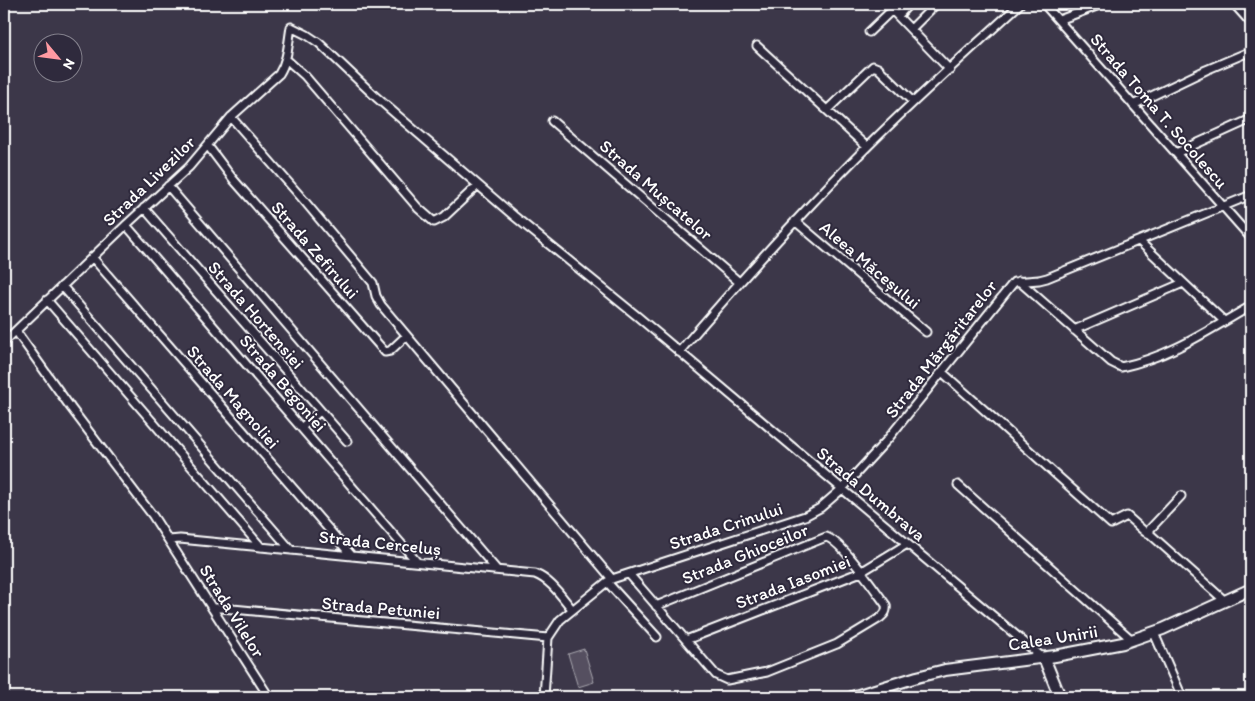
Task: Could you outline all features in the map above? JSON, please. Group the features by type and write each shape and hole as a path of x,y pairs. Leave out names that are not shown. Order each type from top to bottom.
{"main road":[{"name":"Calea Unirii","path":"852,697 945,670 1044,658 1132,640 1154,633 1251,589"},
{"path":"1044,658 1060,697"}],"street":[{"path":"886,4 950,70"},
{"path":"898,16 910,4"},
{"path":"911,29 936,4"},
{"path":"679,352 739,282 867,147 1020,4"},
{"name":"Strada Toma T. Socolescu","path":"1044,4 1251,238"},
{"path":"1059,20 1102,4"},
{"path":"1234,4 1251,23"},
{"path":"869,32 892,10"},
{"name":"Strada Livezilor","path":"4,342 189,167 231,117 279,74 286,59 290,28"},
{"name":"Strada Dumbrava","path":"290,28 307,34 319,43 376,97 478,186 1044,658"},
{"path":"757,46 867,147"},
{"path":"1134,105 1206,70 1251,51"},
{"path":"286,59 305,76 418,208 434,222 444,217 478,186"},
{"path":"827,110 873,66 878,68 913,102"},
{"path":"231,117 373,283 376,296 381,305 657,637"},
{"path":"1176,153 1251,119"},
{"name":"Strada Mușcatelor","path":"552,122 739,282"},
{"name":"Strada Zefirului","path":"208,146 233,179 385,352 390,351 406,336"},
{"path":"168,186 497,570"},
{"name":"Strada Mărgăritarelor","path":"842,489 888,440 1014,282 1047,278 1251,196"},
{"name":"Strada Hortensiei","path":"144,208 347,441"},
{"name":"Aleea Măceșului","path":"795,221 926,332"},
{"name":"Strada Begoniei","path":"126,225 417,562"},
{"path":"1139,241 1224,322"},
{"name":"Strada Magnoliei","path":"92,257 352,556"},
{"path":"1019,281 1111,362 1121,367 1164,354 1195,339 1251,306"},
{"path":"1074,330 1184,283"},
{"path":"62,286 290,550"},
{"path":"47,300 261,547"},
{"name":"Strada Vilelor","path":"16,331 71,408 153,516 269,697"},
{"path":"942,372 1111,524 1127,516 1145,532 1150,534 1225,602"},
{"path":"302,427 320,412"},
{"path":"958,485 1132,640"},
{"name":"Strada Crinului","path":"610,580 805,516 820,508 842,489"},
{"path":"1150,534 1150,529 1181,496"},
{"name":"Strada Ghioceilor","path":"656,606 826,537 834,540 862,572"},
{"name":"Strada Cerceluș","path":"169,540 180,539 535,574 544,577 572,609"},
{"name":"Strada Iasomiei","path":"686,640 862,572 907,544"},
{"path":"629,574 716,675 727,680 754,676 837,644 885,614 886,605 862,572"},
{"path":"544,697 548,638 560,620 610,580"},
{"name":"Strada Petuniei","path":"212,608 548,638"},
{"path":"1154,633 1182,697"}],"shaded area":[{"path":"584,649 594,682 578,687 568,654"}]}
